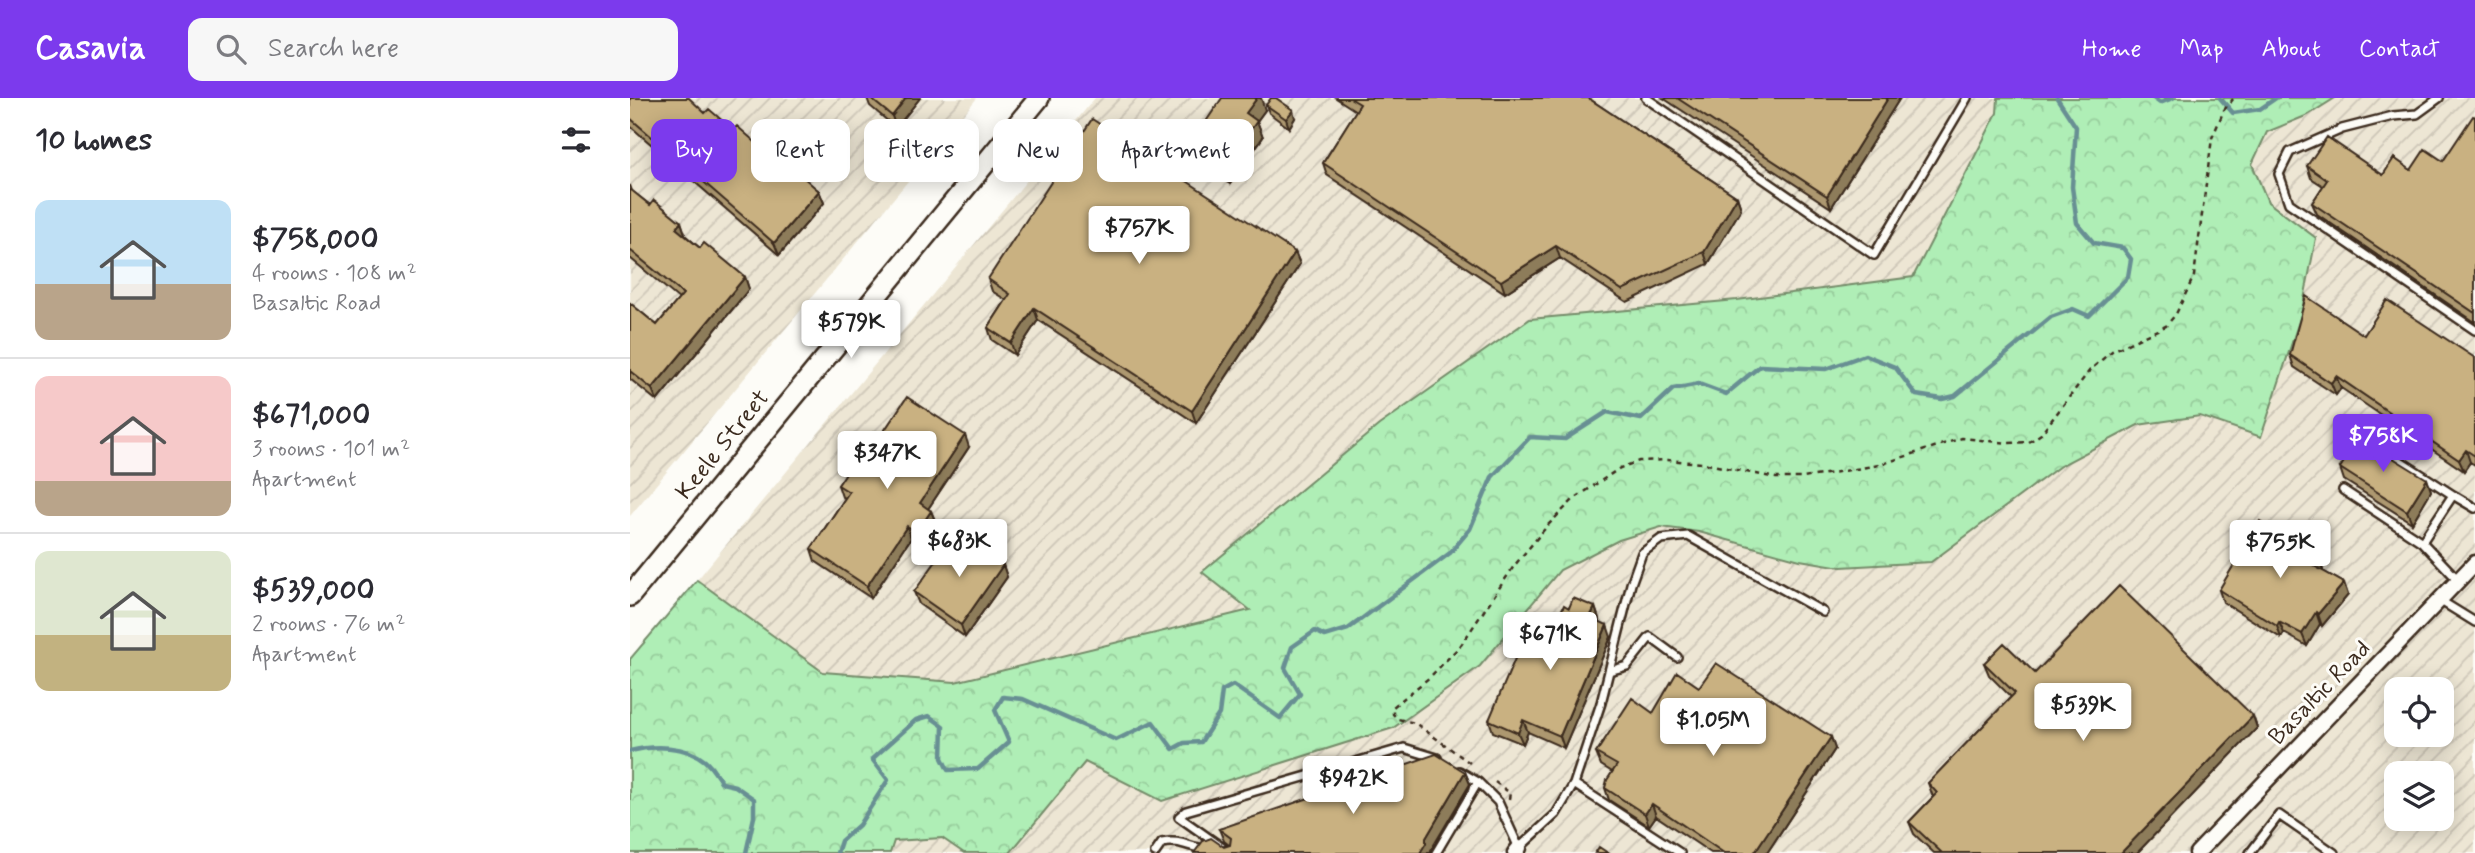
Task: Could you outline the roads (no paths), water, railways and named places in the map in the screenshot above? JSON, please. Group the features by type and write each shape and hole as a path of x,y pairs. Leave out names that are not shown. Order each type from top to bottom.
{"main road":[{"name":"Keele Street","path":"630,596 1039,98"}],"street":[{"name":"Basaltic Road","path":"2197,853 2475,563"}],"lane":[{"path":"1646,98 1874,255 1967,98"},
{"path":"2439,98 2417,114 2393,116 2342,129 2290,152 2279,174 2289,203 2475,330"},
{"path":"2351,429 2475,508"},
{"path":"2343,491 2422,542 2459,581"},
{"path":"2422,542 2453,495"},
{"path":"1450,765 1478,782 1498,802 1517,850 1556,814 1574,784 1642,553 1661,539 1688,536 1823,612"},
{"path":"2441,601 2475,622"},
{"path":"1609,670 1627,666 1650,636 1677,657"},
{"path":"1230,853 1180,817 1186,811 1404,748 1441,759"},
{"path":"1436,853 1478,782"},
{"path":"1574,784 1680,853"},
{"path":"2250,853 2279,815 2334,853"},
{"path":"1155,853 1162,843 1175,841 1208,849 1216,843"}],"waterway":[{"path":"837,853 841,841 859,825 888,780 872,759 916,720 929,716 943,726 942,758 948,770 978,769 1009,742 995,710 1003,697 1023,699 1116,740 1153,722 1173,749 1184,743 1201,742 1219,714 1222,691 1233,685 1280,718 1300,694 1285,668 1292,647 1315,631 1325,636 1348,629 1450,553 1470,529 1492,477 1530,437 1565,439 1607,412 1641,419 1673,389 1699,384 1726,394 1760,366 1826,369 1865,355 1895,367 1916,395 1942,399 1955,396 2051,317 2073,309 2089,316 2128,277 2131,259 2123,248 2094,243 2077,223 2072,187 2076,127 2057,98"},
{"path":"2153,98 2160,103 2173,98"},
{"path":"2220,98 2233,113 2260,109 2276,98"},
{"path":"630,751 659,747 688,752 705,761 722,783 735,786 754,799 754,817 746,853"}]}
